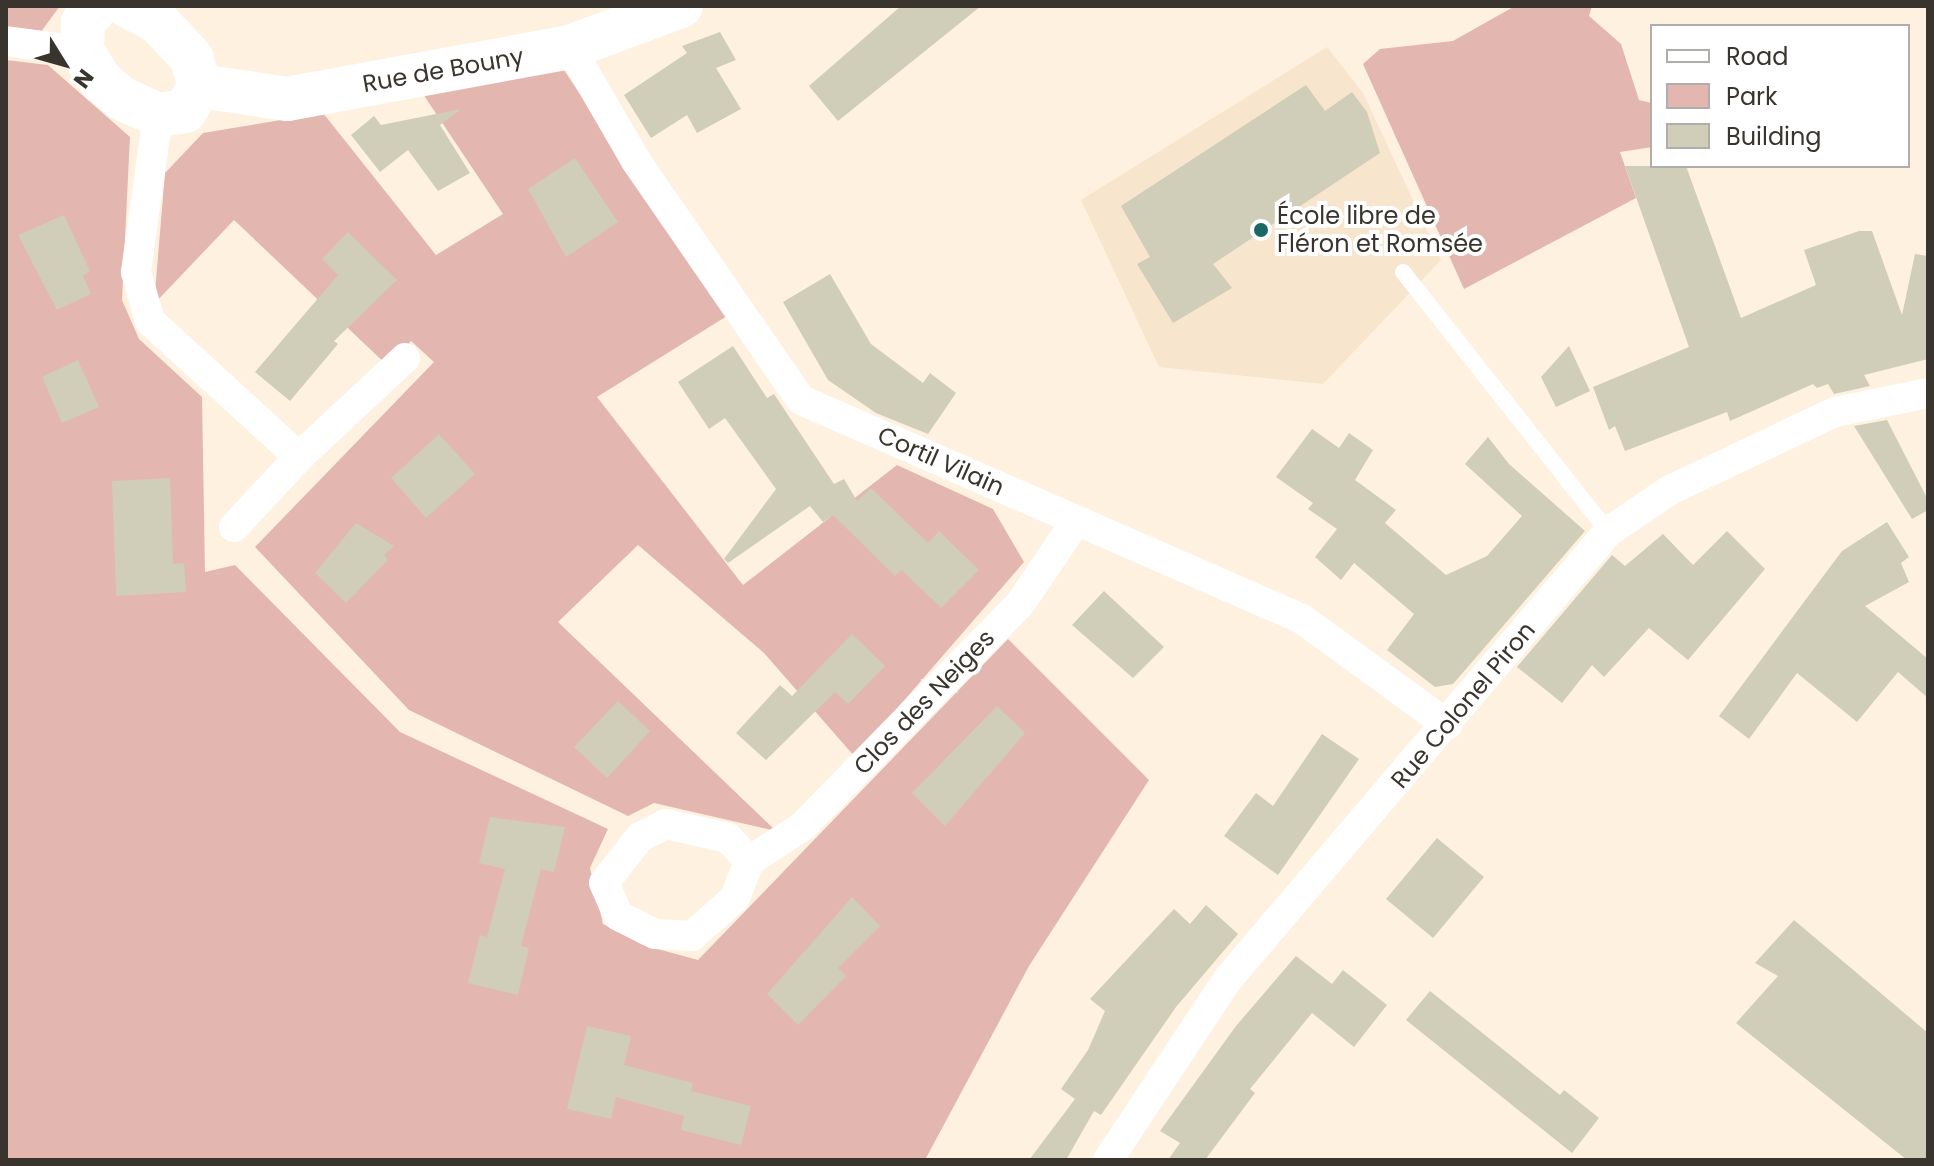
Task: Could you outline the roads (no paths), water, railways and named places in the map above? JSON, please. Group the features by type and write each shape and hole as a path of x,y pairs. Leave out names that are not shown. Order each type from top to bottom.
{"street":[{"path":"98,6 83,22 82,51 121,98 158,115 185,111 200,86 191,57 157,21 128,6"},
{"name":"Rue de Bouny","path":"200,86 287,99 570,47 681,6"},
{"path":"6,41 82,51"},
{"name":"Cortil Vilain","path":"570,47 636,161 801,400 1302,619 1448,725"},
{"path":"158,115 136,272 150,321 299,457"},
{"path":"234,527 299,457 405,358"},
{"name":"Rue Colonel Piron","path":"1108,1160 1228,979 1448,725 1608,532 1670,490 1835,412 1928,393"},
{"name":"Clos des Neiges","path":"749,861 803,826 1020,604 1076,521"},
{"path":"666,824 728,838 749,861 735,898 692,936 655,934 619,916 604,883 640,837 666,824"}],"lane":[{"path":"1403,272 1608,532"}],"place":[{"name":"École libre de Fléron et Romsée","path":"1261,230"}]}
